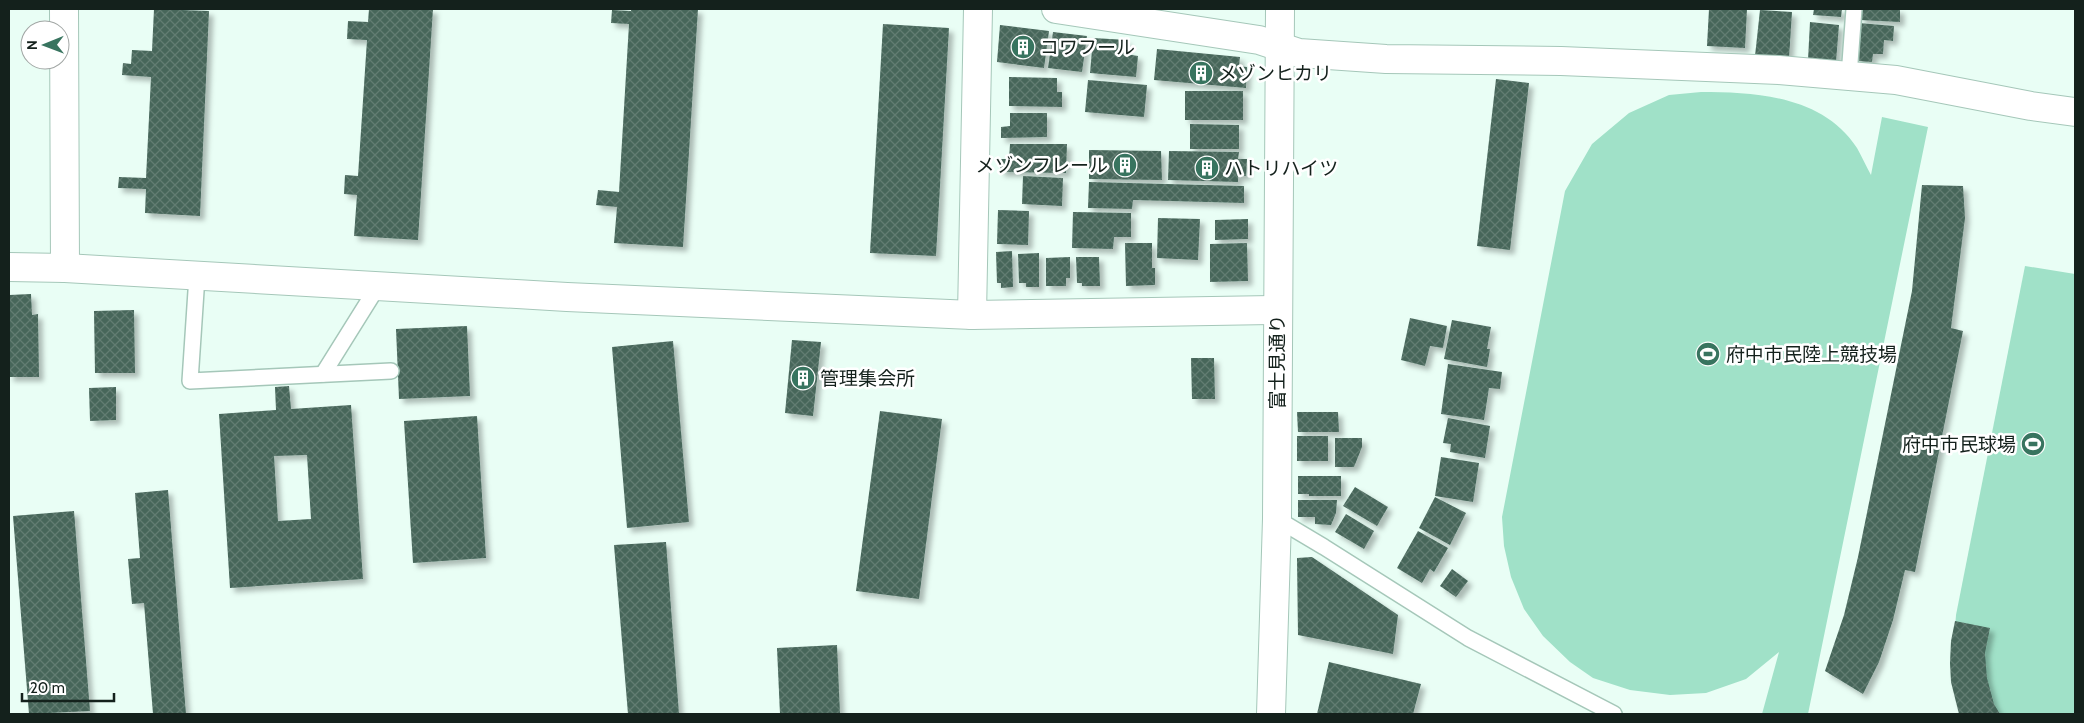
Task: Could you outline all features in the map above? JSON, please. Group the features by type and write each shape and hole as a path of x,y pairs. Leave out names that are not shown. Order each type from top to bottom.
{"street":[{"path":"64,9 66,268"},
{"path":"972,315 978,9"},
{"path":"1056,9 1259,40 1299,53 1386,59 1561,61 1779,70 1896,80 2031,106 2075,112"},
{"name":"富士見通り","path":"1271,714 1277,519 1280,9"},
{"path":"9,266 568,297 972,315 1277,310"}],"lane":[{"path":"1849,76 1854,9"},
{"path":"197,276 190,381 391,371"},
{"path":"323,374 378,286"},
{"path":"1277,519 1468,638 1614,714"}],"green space":[{"name":"府中市民陸上競技場","path":"1701,92 1744,93 1766,96 1787,100 1807,107 1826,117 1843,131 1857,148 1871,175 1882,117 1928,127 1808,714 1762,714 1779,652 1746,679 1706,693 1670,695 1630,690 1593,678 1570,662 1543,636 1524,609 1511,577 1504,546 1502,517 1565,191 1592,144 1629,113 1669,95"},
{"name":"府中市民球場","path":"2025,266 2075,274 2075,714 1965,714 1952,669 1956,615"}],"building":[{"path":"154,9 209,11 200,216 145,213 146,189 118,188 119,177 146,178 151,77 122,75 123,63 131,64 132,50 152,51"},
{"path":"369,9 433,9 418,240 354,236 357,195 344,194 345,175 358,176 367,40 347,39 348,21 368,22"},
{"path":"631,9 698,9 683,247 614,243 617,207 596,205 598,190 619,192 629,24 611,23 612,10 631,11"},
{"path":"1709,9 1747,9 1745,48 1707,46"},
{"path":"1814,9 1842,9 1841,17 1813,15"},
{"path":"1861,9 1900,9 1900,22 1860,20"},
{"path":"1760,10 1792,12 1789,58 1755,56"},
{"path":"1810,22 1839,25 1836,62 1808,60"},
{"path":"1859,23 1894,26 1893,41 1884,40 1883,54 1873,54 1872,62 1857,61"},
{"path":"883,24 949,28 936,256 870,253"},
{"name":"コワフール","path":"1000,25 1049,31 1044,68 997,62"},
{"path":"1053,32 1087,36 1082,72 1048,68"},
{"path":"1093,38 1127,40 1126,54 1138,56 1136,77 1090,73"},
{"name":"メゾンヒカリ","path":"1157,49 1240,57 1239,66 1247,67 1246,88 1154,80"},
{"path":"1009,77 1057,78 1057,92 1062,92 1062,107 1009,106"},
{"path":"1496,79 1529,83 1510,250 1477,246"},
{"path":"1088,80 1147,85 1144,117 1085,112"},
{"path":"1185,91 1243,91 1243,120 1185,120"},
{"path":"1010,113 1047,113 1047,137 1001,138 1001,127 1010,126"},
{"path":"1190,124 1239,125 1239,149 1190,149"},
{"path":"1010,144 1067,144 1066,173 1000,172 1000,159 1009,159"},
{"name":"メゾンフレール","path":"1089,150 1161,151 1162,180 1089,179"},
{"name":"ハトリハイツ","path":"1169,151 1239,152 1238,159 1247,159 1246,176 1238,176 1238,182 1168,180"},
{"path":"1023,176 1063,178 1062,206 1022,204"},
{"path":"1089,182 1244,186 1244,203 1133,200 1132,209 1088,208"},
{"path":"1922,185 1963,186 1965,218 1951,328 1963,331 1915,572 1905,570 1893,620 1879,662 1863,694 1825,671 1844,615 1858,557 1912,291"},
{"path":"998,210 1029,211 1028,245 997,244"},
{"path":"1073,212 1131,213 1131,237 1114,237 1113,249 1072,248"},
{"path":"1158,218 1200,219 1198,260 1157,258"},
{"path":"1248,219 1248,239 1215,240 1215,220"},
{"path":"1125,243 1152,243 1152,268 1155,268 1155,285 1126,286"},
{"path":"1247,243 1248,281 1210,282 1210,244"},
{"path":"1012,251 1013,287 1001,288 1001,283 997,283 996,252"},
{"path":"1039,253 1039,287 1026,287 1026,283 1019,283 1018,254"},
{"path":"1070,257 1070,278 1066,278 1066,286 1046,286 1046,258"},
{"path":"1076,257 1099,257 1100,286 1082,286 1082,283 1077,283"},
{"path":"31,294 32,315 38,314 39,377 9,377 9,295"},
{"path":"134,310 135,373 95,373 94,311"},
{"path":"1410,318 1447,326 1443,348 1430,346 1425,366 1401,360"},
{"path":"1452,320 1491,327 1487,349 1490,349 1487,367 1444,359"},
{"path":"467,326 470,396 399,399 396,329"},
{"name":"管理集会所","path":"792,340 821,342 813,416 785,413"},
{"path":"673,341 689,522 627,528 612,347"},
{"path":"1191,358 1214,358 1215,399 1192,399"},
{"path":"1448,364 1502,372 1500,389 1489,388 1484,420 1441,414"},
{"path":"289,386 291,409 351,405 363,579 230,588 219,414 276,410 275,387","holes":["307,455 311,519 278,521 274,456"]},
{"path":"116,387 116,420 90,421 89,388"},
{"path":"880,411 942,419 919,599 856,591"},
{"path":"1297,412 1338,412 1339,432 1298,432"},
{"path":"477,416 486,558 413,563 404,421"},
{"path":"1448,418 1490,426 1485,458 1450,452 1451,444 1443,443"},
{"path":"1297,436 1328,436 1328,461 1297,461"},
{"path":"1335,438 1362,438 1362,447 1354,467 1335,467"},
{"path":"1441,457 1479,463 1473,502 1435,496"},
{"path":"1298,476 1341,476 1341,496 1298,494"},
{"path":"1355,487 1388,507 1377,526 1343,506"},
{"path":"168,490 186,714 153,714 144,603 132,604 128,559 140,558 135,493"},
{"path":"1435,497 1466,513 1450,545 1419,528"},
{"path":"1298,500 1337,500 1336,513 1331,525 1315,524 1315,517 1298,517"},
{"path":"74,511 90,711 29,714 13,516"},
{"path":"1346,514 1374,531 1364,549 1335,532"},
{"path":"1418,531 1448,548 1434,572 1430,569 1422,583 1397,568"},
{"path":"666,542 679,714 628,714 614,545"},
{"path":"1312,557 1398,615 1393,654 1298,635 1297,558"},
{"path":"1452,569 1468,581 1456,597 1440,586"},
{"path":"1955,621 1990,628 1985,653 1987,678 1994,704 2000,714 1959,714 1951,682 1950,663 1951,641"},
{"path":"837,645 840,714 780,714 777,648"},
{"path":"1329,662 1421,684 1413,714 1317,714"}],"place":[{"name":"コワフール","path":"1023,47"},
{"name":"メゾンヒカリ","path":"1201,73"},
{"name":"メゾンフレール","path":"1125,165"},
{"name":"ハトリハイツ","path":"1207,168"},
{"name":"府中市民陸上競技場","path":"1708,354"},
{"name":"管理集会所","path":"803,378"},
{"name":"府中市民球場","path":"2033,444"}]}
